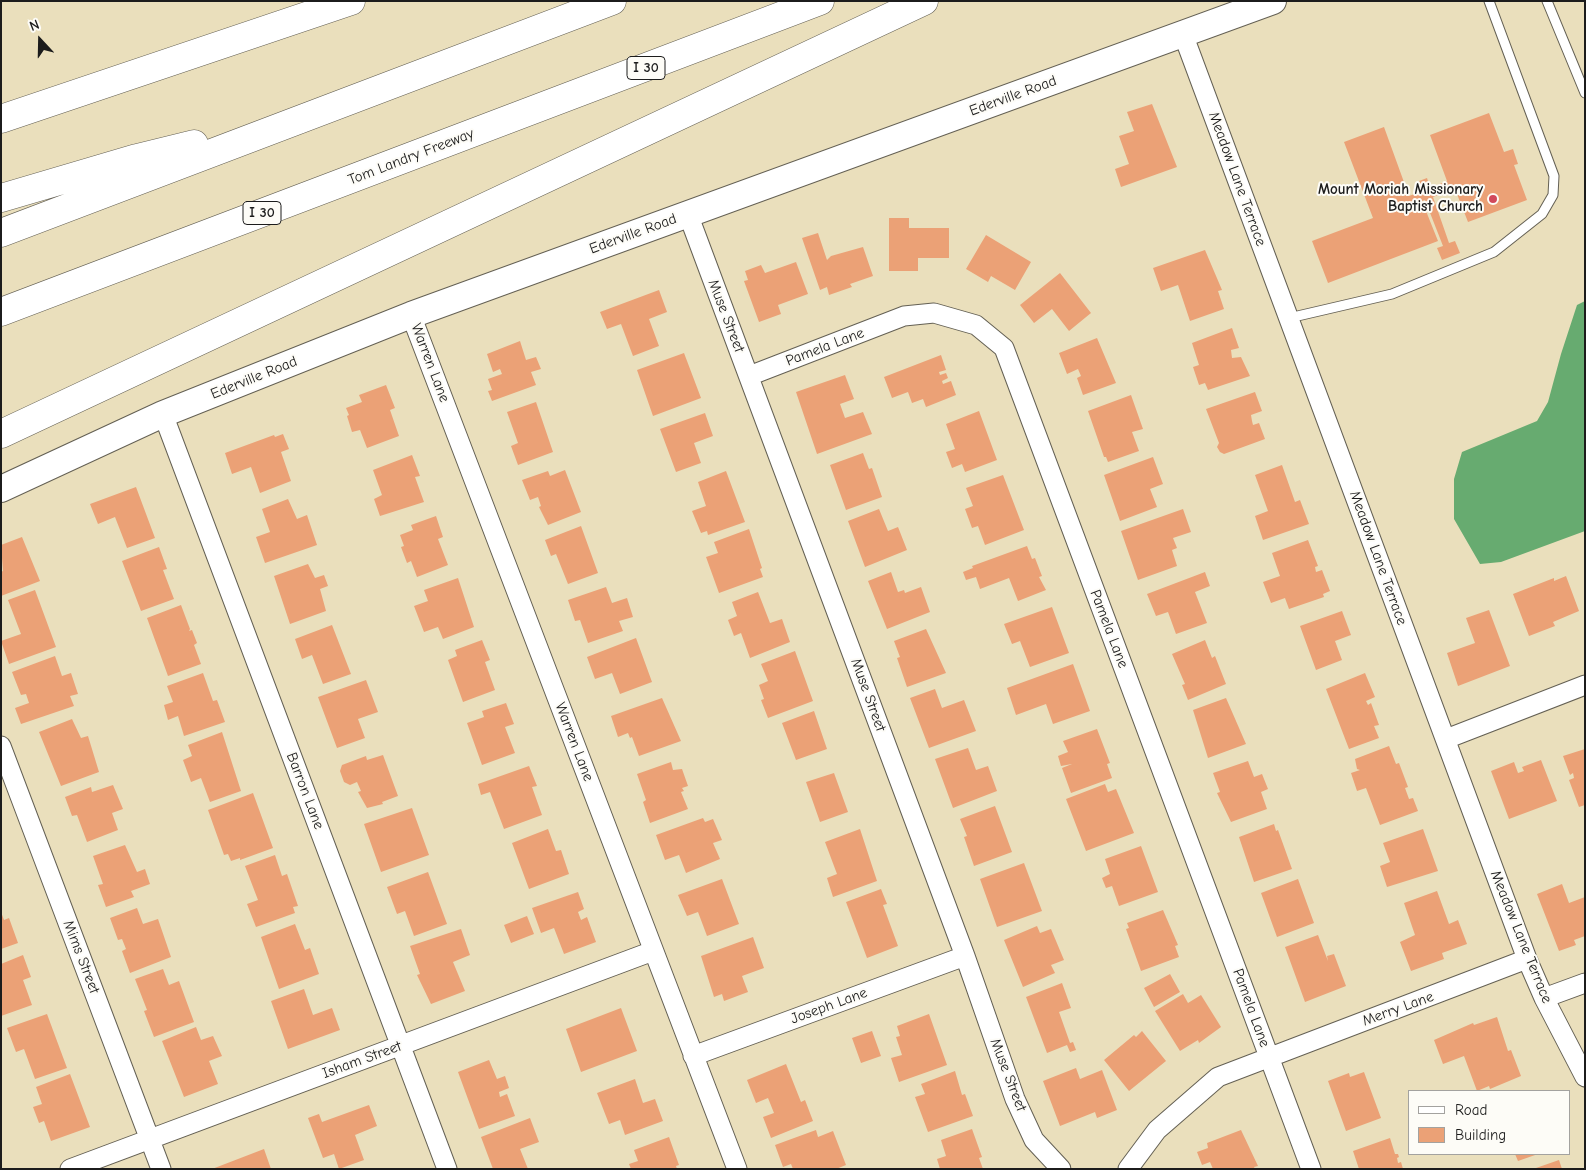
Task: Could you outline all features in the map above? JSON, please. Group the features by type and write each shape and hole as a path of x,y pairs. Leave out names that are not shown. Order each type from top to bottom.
{"highway":[{"path":"1,119 351,1"},
{"path":"1,233 612,1"},
{"name":"Tom Landry Freeway","path":"1,312 820,1"},
{"path":"1,434 284,304 492,203 924,1"},
{"path":"1,198 137,158 305,118"},
{"path":"1,319 52,293"}],"street":[{"name":"Ederville Road","path":"1,489 163,414 412,315 1273,1"},
{"name":"Meadow Lane Terrace","path":"1183,34 1527,959 1544,998 1585,1077"},
{"name":"Muse Street","path":"688,214 966,956 1015,1099 1034,1140 1061,1169"},
{"name":"Pamela Lane","path":"749,376 904,316 934,313 976,325 1004,348 1310,1169"},
{"name":"Warren Lane","path":"412,315 737,1169"},
{"name":"Barron Lane","path":"163,414 447,1169"},
{"path":"1446,739 1585,685"},
{"name":"Mims Street","path":"1,746 161,1169"},
{"name":"Isham Street","path":"70,1169 653,951"},
{"name":"Joseph Lane","path":"693,1056 966,956"},
{"name":"Merry Lane","path":"1269,1057 1527,959"},
{"path":"1544,998 1585,983"},
{"path":"1128,1169 1157,1130 1218,1077 1269,1057"}],"lane":[{"path":"1289,318 1400,291 1494,252 1542,214 1553,195 1554,176 1489,1"},
{"path":"1548,1 1585,93"}],"green space":[{"path":"1585,301 1585,531 1501,562 1480,564 1454,519 1454,479 1462,452 1537,421 1548,402 1577,305"}],"building":[{"path":"1152,104 1177,167 1121,187 1115,169 1129,164 1119,136 1134,131 1127,112"},
{"name":"Mount Moriah Missionary Baptist Church","path":"1489,113 1504,152 1513,149 1518,164 1514,165 1527,200 1468,222 1455,189 1433,197 1449,243 1455,241 1460,253 1442,260 1437,248 1443,246 1425,200 1422,201 1438,241 1328,283 1312,241 1373,218 1344,142 1384,127 1409,196 1423,191 1419,181 1427,178 1430,188 1447,181 1430,135"},
{"path":"889,218 909,218 909,228 949,228 949,258 918,258 918,271 889,271"},
{"path":"818,233 827,260 831,256 863,247 873,276 850,284 852,287 829,295 827,287 820,290 802,238"},
{"path":"986,235 1031,262 1015,290 991,276 988,282 966,269"},
{"path":"1205,250 1222,290 1218,291 1224,309 1190,321 1178,285 1161,291 1153,268"},
{"path":"796,262 808,294 778,305 781,314 759,322 744,281 748,280 745,271 761,265 765,273"},
{"path":"1060,273 1091,313 1069,331 1052,309 1034,323 1020,305"},
{"path":"659,290 667,312 649,319 659,346 633,356 621,324 607,329 600,312"},
{"path":"1232,328 1239,348 1231,350 1232,358 1241,357 1250,376 1208,390 1205,383 1199,385 1193,367 1199,365 1192,343"},
{"path":"1097,338 1116,383 1083,395 1077,378 1081,376 1078,369 1067,374 1059,353"},
{"path":"520,341 526,360 536,357 541,369 531,372 536,385 492,401 488,391 492,390 488,379 502,374 500,369 493,372 487,354"},
{"path":"684,353 701,398 653,416 637,370"},
{"path":"941,355 946,370 939,372 940,375 946,373 948,378 942,381 943,384 951,381 956,395 926,407 923,399 912,403 908,392 892,398 884,377"},
{"path":"845,375 854,399 840,404 845,418 863,412 872,434 817,454 796,392"},
{"path":"386,385 395,408 390,410 399,436 367,448 360,430 352,432 346,408 362,402 359,395"},
{"path":"1255,392 1262,411 1251,415 1252,421 1253,425 1259,423 1265,439 1224,454 1220,452 1217,447 1219,443 1206,409"},
{"path":"1131,395 1143,429 1132,432 1139,451 1108,462 1106,457 1104,457 1088,411"},
{"path":"536,402 553,452 518,465 511,446 518,443 507,412"},
{"path":"979,411 997,460 965,472 962,464 952,468 946,452 955,449 946,424"},
{"path":"705,413 713,436 694,443 701,463 676,472 660,429"},
{"path":"283,434 289,449 281,452 291,481 260,493 251,467 232,474 225,453 274,435 275,437"},
{"path":"863,453 869,469 872,468 882,497 846,510 830,465"},
{"path":"412,455 420,476 415,477 424,502 380,516 374,499 382,495 373,470"},
{"path":"1153,457 1163,484 1150,489 1157,507 1120,521 1104,475"},
{"path":"1282,465 1295,502 1300,500 1309,524 1263,540 1255,516 1268,511 1255,475"},
{"path":"565,470 581,512 548,525 539,507 541,506 538,497 530,500 522,480 548,471 550,476"},
{"path":"726,471 745,522 708,535 707,531 701,533 692,511 706,506 698,482"},
{"path":"1003,475 1024,530 985,545 978,526 972,528 965,509 973,506 966,488"},
{"path":"136,487 155,538 127,548 115,517 98,524 90,504"},
{"path":"288,499 297,519 307,515 317,545 265,563 256,537 270,532 262,509"},
{"path":"879,509 888,531 898,527 907,550 865,567 848,521"},
{"path":"1183,509 1191,532 1173,538 1177,548 1172,550 1177,566 1138,580 1121,531"},
{"path":"436,516 443,537 438,539 448,565 417,577 411,561 407,563 401,547 404,546 400,535 413,530 411,525"},
{"path":"581,526 598,573 568,584 556,554 551,556 545,540"},
{"path":"749,529 762,568 760,569 763,577 719,593 706,557 718,553 714,542"},
{"path":"22,537 40,581 1,596 1,572 3,571 1,545"},
{"path":"1308,540 1318,566 1315,567 1316,572 1322,570 1330,591 1323,594 1324,597 1289,609 1285,598 1271,603 1263,582 1280,576 1272,553"},
{"path":"1027,546 1032,559 1035,558 1042,576 1039,577 1046,590 1018,601 1009,578 980,589 976,577 966,580 963,572 973,568 972,566"},
{"path":"159,547 167,569 163,570 174,599 141,611 122,561"},
{"path":"308,564 315,578 324,575 328,586 320,589 326,611 290,624 274,576"},
{"path":"891,572 898,592 904,590 905,593 921,587 930,612 887,629 868,581"},
{"path":"1205,572 1210,586 1195,592 1207,623 1176,634 1168,612 1156,616 1147,594"},
{"path":"1566,576 1579,611 1553,622 1555,626 1529,636 1513,594 1554,578 1554,581"},
{"path":"458,578 474,627 443,639 438,627 424,632 414,606 428,601 424,590"},
{"path":"606,587 612,603 627,598 633,617 619,621 623,631 588,643 580,620 575,621 568,600"},
{"path":"35,590 56,647 9,664 1,641 21,634 8,600"},
{"path":"758,592 770,623 782,619 790,642 750,658 741,633 734,636 728,620 737,616 732,602"},
{"path":"181,605 190,629 189,631 192,630 197,643 194,645 201,664 168,676 147,618"},
{"path":"1052,607 1069,653 1030,667 1020,641 1012,644 1004,624"},
{"path":"1489,610 1510,666 1458,686 1447,653 1475,643 1466,618"},
{"path":"1342,611 1351,635 1335,641 1342,660 1316,670 1300,626"},
{"path":"332,625 351,674 323,684 312,655 302,659 295,639"},
{"path":"926,629 946,673 907,687 897,658 900,657 894,641"},
{"path":"636,638 652,682 620,694 612,673 595,679 587,657"},
{"path":"482,640 490,660 485,662 495,690 463,702 448,660 457,656 455,650"},
{"path":"1205,640 1212,658 1215,656 1226,684 1188,700 1182,685 1185,684 1172,654"},
{"path":"795,651 813,701 768,718 761,700 764,699 759,685 768,681 761,664"},
{"path":"55,656 62,676 71,673 78,694 70,696 74,706 21,724 15,708 29,703 26,694 21,695 12,672"},
{"path":"1073,664 1090,711 1053,724 1046,704 1016,715 1007,688"},
{"path":"203,673 213,701 217,700 225,722 184,736 178,716 168,720 164,705 173,702 167,686"},
{"path":"1365,673 1375,697 1366,701 1368,705 1371,703 1379,725 1374,726 1379,738 1349,749 1326,689"},
{"path":"366,680 378,712 358,719 365,738 337,748 318,697"},
{"path":"935,689 942,708 964,700 976,731 929,748 910,698"},
{"path":"662,698 681,741 639,756 632,737 630,738 628,733 618,737 611,716"},
{"path":"1226,698 1246,744 1208,758 1193,710"},
{"path":"506,703 514,724 505,727 515,753 482,765 467,723 484,717 482,711"},
{"path":"814,711 827,749 796,760 782,723"},
{"path":"72,719 81,738 88,736 99,772 61,786 39,732"},
{"path":"1097,729 1110,763 1107,764 1112,778 1071,793 1062,768 1072,764 1061,766 1058,756 1068,752 1063,741"},
{"path":"222,732 241,791 210,802 201,778 191,782 183,760 192,756 188,745"},
{"path":"1389,746 1396,764 1399,763 1408,787 1405,788 1409,799 1413,798 1418,811 1380,825 1366,788 1357,791 1351,773 1360,770 1357,769 1355,759"},
{"path":"968,748 976,770 988,766 997,791 953,808 935,759"},
{"path":"1585,749 1585,805 1579,807 1569,780 1574,778 1573,773 1570,775 1563,756"},
{"path":"383,755 398,796 382,802 383,804 367,808 358,792 361,791 357,782 350,785 344,782 340,771 342,765 366,756 367,760"},
{"path":"1541,760 1557,801 1509,819 1491,771 1514,762 1518,773 1524,771 1522,767"},
{"path":"1248,761 1254,777 1262,774 1268,789 1261,792 1267,809 1231,822 1217,793 1220,792 1213,773"},
{"path":"671,762 673,770 682,769 688,786 682,788 684,791 681,792 688,809 650,823 643,802 646,800 637,774"},
{"path":"529,766 537,786 532,787 542,815 504,829 490,792 481,795 478,784"},
{"path":"834,773 848,812 820,822 806,782"},
{"path":"1105,784 1108,792 1116,789 1134,833 1086,851 1066,799"},
{"path":"113,785 123,809 112,813 118,830 87,842 77,815 72,816 65,797 91,787 92,792"},
{"path":"253,793 273,848 240,860 240,858 231,861 228,854 224,855 208,810"},
{"path":"995,806 1012,852 974,866 964,837 967,836 960,819"},
{"path":"412,808 429,855 381,872 364,824"},
{"path":"703,818 705,822 713,819 722,840 713,843 720,859 686,873 679,855 665,860 656,835"},
{"path":"1274,824 1292,869 1254,882 1239,837"},
{"path":"548,829 556,851 561,850 569,874 529,889 512,843"},
{"path":"860,829 877,881 833,897 827,878 837,874 825,842"},
{"path":"1423,829 1438,871 1387,887 1380,866 1390,862 1383,843"},
{"path":"125,845 137,872 145,869 150,884 131,891 134,897 106,907 98,885 103,884 93,856"},
{"path":"1141,846 1158,892 1119,906 1112,886 1106,888 1102,878 1110,874 1105,859"},
{"path":"275,855 282,876 287,874 298,906 293,907 295,913 256,927 247,904 258,900 245,866"},
{"path":"1024,863 1042,911 997,927 980,879"},
{"path":"428,872 447,924 414,936 405,911 397,914 387,887"},
{"path":"722,879 739,924 707,936 698,912 687,916 678,895"},
{"path":"1298,879 1314,923 1277,937 1261,893"},
{"path":"1562,884 1569,903 1585,897 1585,936 1574,940 1576,945 1559,951 1537,894"},
{"path":"881,889 887,904 883,905 898,946 867,958 846,902"},
{"path":"1437,891 1449,924 1458,920 1467,944 1442,953 1444,959 1411,971 1400,942 1415,935 1404,903"},
{"path":"578,892 584,909 578,912 581,920 587,917 596,942 564,954 554,928 541,933 532,908"},
{"path":"137,908 143,924 158,919 171,957 130,973 122,951 126,949 122,939 118,940 110,918"},
{"path":"1163,910 1178,945 1175,946 1179,957 1141,971 1126,929 1129,928 1127,923"},
{"path":"1,912 4,920 9,918 18,943 1,949"},
{"path":"527,916 534,934 511,943 504,925"},
{"path":"295,924 305,950 310,948 319,974 279,989 261,937"},
{"path":"1037,926 1040,933 1051,929 1064,960 1051,965 1055,973 1023,987 1004,940"},
{"path":"461,929 470,955 453,962 465,991 431,1004 417,975 420,974 410,946"},
{"path":"1318,935 1328,961 1327,956 1334,954 1346,986 1305,1002 1285,947"},
{"path":"753,937 764,968 742,976 748,992 724,1001 722,994 714,997 701,956"},
{"path":"23,955 31,977 23,980 32,1005 1,1016 1,964"},
{"path":"163,969 169,985 179,981 194,1022 154,1037 144,1011 147,1010 135,979"},
{"path":"1170,974 1180,992 1154,1007 1144,988"},
{"path":"1062,983 1071,1008 1059,1012 1070,1043 1073,1042 1076,1050 1070,1052 1067,1045 1047,1053 1026,997"},
{"path":"304,989 313,1015 332,1008 340,1030 288,1049 271,1001"},
{"path":"1183,994 1188,1003 1201,995 1221,1027 1199,1043 1198,1040 1180,1051 1155,1011"},
{"path":"621,1008 637,1051 581,1072 566,1029"},
{"path":"47,1014 67,1068 35,1079 24,1049 16,1052 7,1028"},
{"path":"929,1014 947,1065 899,1082 891,1058 902,1055 896,1037 900,1036 897,1026"},
{"path":"1497,1017 1508,1051 1511,1050 1521,1076 1490,1089 1489,1086 1477,1090 1464,1056 1443,1064 1434,1040 1473,1023 1474,1025"},
{"path":"196,1027 201,1040 213,1036 222,1056 209,1061 218,1084 184,1097 162,1041"},
{"path":"872,1031 881,1056 861,1063 852,1038"},
{"path":"1142,1031 1166,1061 1129,1091 1104,1060 1134,1035 1136,1037"},
{"path":"489,1060 497,1079 505,1076 509,1088 499,1092 500,1097 507,1094 515,1116 479,1129 458,1072"},
{"path":"786,1064 801,1102 805,1100 813,1121 771,1138 763,1117 774,1113 768,1098 756,1103 747,1080"},
{"path":"1076,1068 1080,1079 1102,1070 1117,1110 1097,1118 1095,1112 1060,1126 1043,1081"},
{"path":"955,1071 962,1095 965,1094 973,1116 928,1132 915,1097 925,1094 921,1084"},
{"path":"1364,1072 1381,1118 1346,1131 1328,1081 1349,1073 1350,1077"},
{"path":"70,1074 90,1127 51,1141 44,1121 39,1123 33,1107 42,1104 36,1087"},
{"path":"635,1079 643,1103 655,1099 663,1121 625,1135 620,1120 609,1124 597,1093"},
{"path":"369,1105 377,1126 355,1135 364,1160 339,1169 334,1154 323,1158 308,1118 319,1114 322,1122"},
{"path":"530,1118 539,1142 520,1149 528,1169 493,1169 481,1137"},
{"path":"972,1129 982,1157 979,1158 983,1169 940,1169 937,1159 946,1156 941,1140"},
{"path":"816,1130 818,1137 833,1131 846,1165 836,1169 793,1169 791,1164 783,1167 775,1145"},
{"path":"1241,1130 1258,1166 1254,1167 1255,1169 1213,1169 1210,1162 1202,1165 1197,1152 1208,1148 1207,1143"},
{"path":"669,1137 679,1165 676,1166 677,1169 631,1169 629,1164 638,1161 634,1150"},
{"path":"1390,1138 1395,1154 1398,1154 1399,1157 1397,1158 1398,1163 1401,1162 1403,1169 1359,1169 1353,1151"},
{"path":"264,1149 271,1169 212,1169"},
{"path":"1515,1155 1535,1155 1518,1161"},
{"path":"1559,1160 1562,1169 1536,1169 1536,1168"}],"place":[{"name":"Mount Moriah Missionary Baptist Church","path":"1493,199"}]}
